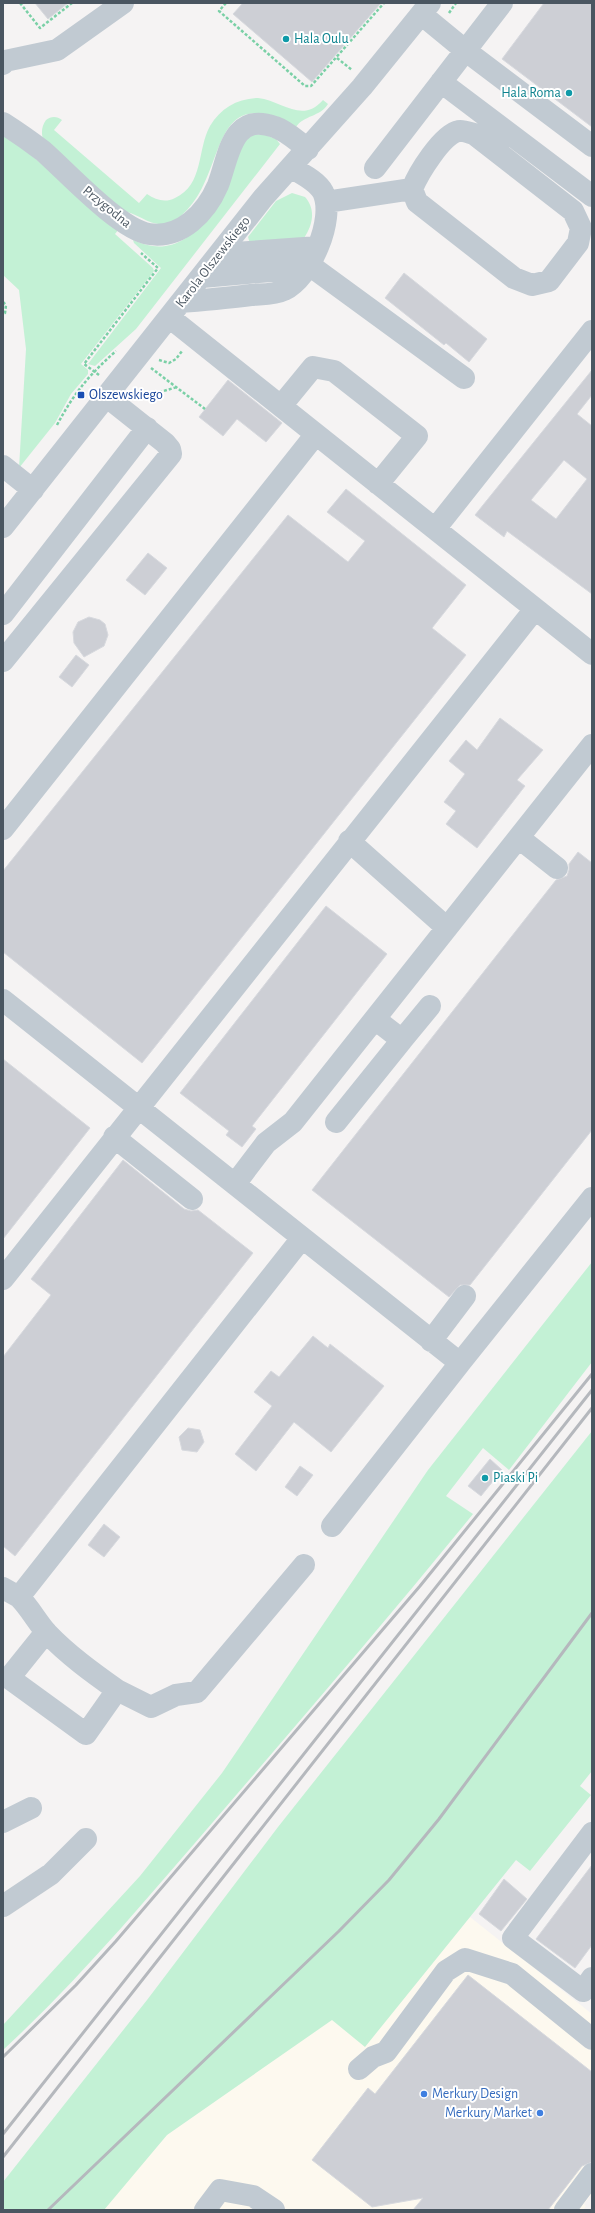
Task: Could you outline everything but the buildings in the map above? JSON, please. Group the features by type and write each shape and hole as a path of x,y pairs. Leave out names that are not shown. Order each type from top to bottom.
{"street":[{"path":"3,64 5,61 57,50 123,3"},
{"path":"375,168 502,3"},
{"path":"425,9 466,50 592,146"},
{"name":"Karola Olszewskiego","path":"3,527 33,490 104,387 196,284 264,198 292,168 425,9"},
{"path":"441,82 592,196"},
{"name":"Przygodna","path":"3,123 42,150 119,219 140,232 160,235 170,234 189,225 214,192 234,140 242,129 250,125 262,124 277,127 308,149"},
{"path":"459,131 474,134 573,211 581,228 578,243 549,281 532,285 514,278 417,202 412,189 417,176 446,137 459,131"},
{"path":"196,284 283,291 308,263 326,220 326,202 320,188 292,168"},
{"path":"326,202 412,189"},
{"path":"196,284 308,263"},
{"path":"196,284 308,263 464,378"},
{"path":"196,284 281,406 592,654"},
{"path":"435,529 592,331"},
{"path":"281,406 313,367 334,371 417,436 378,484"},
{"path":"3,661 169,457 171,452 169,447 104,387"},
{"path":"3,614 148,428"},
{"path":"3,829 316,434"},
{"path":"3,466 33,490"},
{"path":"3,1279 114,1137 535,608"},
{"path":"235,1184 266,1143 293,1122 592,745"},
{"path":"519,838 557,868"},
{"path":"349,841 448,928"},
{"path":"3,1000 460,1363"},
{"path":"336,1122 430,1006"},
{"path":"375,1019 402,1040"},
{"path":"114,1137 192,1199"},
{"path":"332,1526 592,1198"},
{"path":"302,1238 11,1593 28,1606 46,1632 64,1649 117,1690 151,1707 176,1695 197,1692 304,1565"},
{"path":"431,1340 465,1296"},
{"path":"46,1632 6,1682 86,1734 117,1690"},
{"path":"3,1822 32,1808"},
{"path":"592,1833 513,1938 583,1991 592,1978"},
{"path":"3,1906 51,1874 86,1839"},
{"path":"359,2069 373,2058 386,2052 446,1971 465,1959 512,1974 592,2039"},
{"path":"565,2210 592,2174"},
{"path":"206,2210 220,2190 253,2196 274,2210"}],"path":[{"path":"20,3 40,28 72,3"},
{"path":"226,3 219,11 305,86 311,86 384,3"},
{"path":"104,387 84,364 158,268 124,237 129,226"},
{"path":"3,302 6,305 5,313 3,314"},
{"path":"155,358 169,363 176,359 181,352"},
{"path":"156,372 205,409"},
{"path":"134,400 177,387"}],"shaded area":[{"path":"470,1917 592,2014 592,2194 584,2204 586,2206 583,2210 103,2209 167,2135 332,2019 365,2046"}],"green space":[{"path":"258,98 300,111 315,107 323,100 328,104 321,111 303,120 296,127 268,115 248,114 234,121 224,135 200,193 183,214 167,224 155,223 121,211 44,142 42,136 42,128 46,120 56,117 62,120 54,130 139,203 147,194 164,201 171,200 184,192 191,184 195,176 206,135 210,126 219,114 224,109 243,100"},
{"path":"3,134 13,140 119,229 115,234 153,268 154,271 81,364 88,370 88,374 71,394 55,423 19,468 26,349 19,290 3,275"},
{"path":"263,134 276,139 280,144 136,329 95,366 88,364 161,268 134,243 133,240 147,245 167,246 180,242 186,238 239,148 251,135"},
{"path":"292,193 305,197 311,207 312,217 310,228 304,238 250,244 248,237 276,201"},
{"path":"592,1262 592,1362 509,1470 483,1448 446,1496 473,1514 347,1666 140,1906 60,1994 3,2050 3,2025 140,1876 222,1773 428,1470"},
{"path":"592,1431 592,1771 580,1786 591,1795 530,1871 516,1860 365,2047 332,2020 167,2135 104,2210 3,2210 3,2182 147,2000 278,1827"}],"railway":[{"path":"3,2057 76,1985 116,1941 420,1586 592,1374"},
{"path":"3,2134 592,1390"},
{"path":"3,2157 592,1408"},
{"path":"48,2210 339,1931 389,1880 439,1819 592,1613"}],"place":[{"name":"Hala Oulu","path":"286,39"},
{"name":"Hala Roma","path":"569,93"},
{"name":"Olszewskiego","path":"81,395"},
{"name":"Piaski Pi","path":"485,1478"},
{"name":"Merkury Design","path":"424,2094"},
{"name":"Merkury Market","path":"540,2113"}]}
